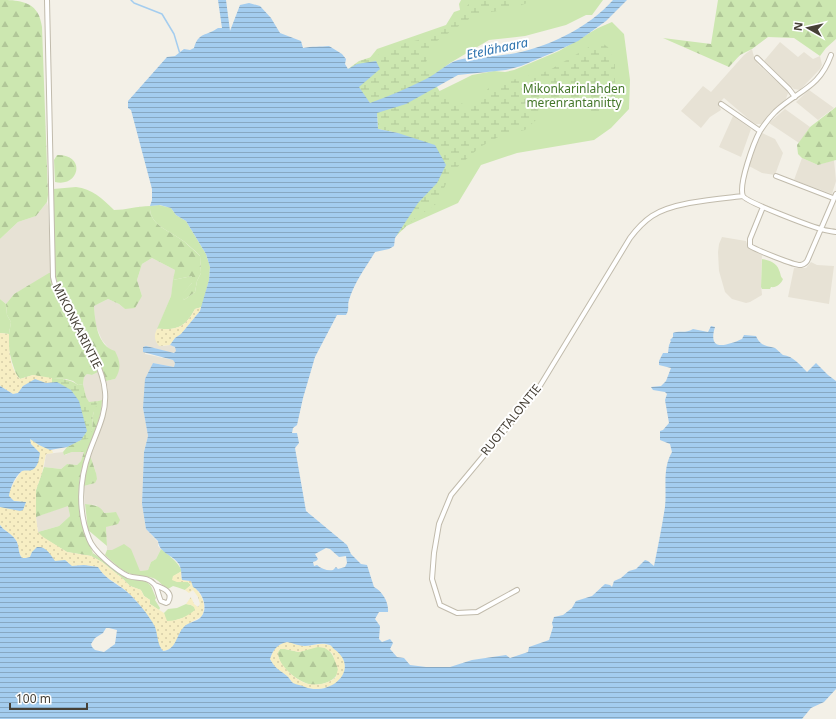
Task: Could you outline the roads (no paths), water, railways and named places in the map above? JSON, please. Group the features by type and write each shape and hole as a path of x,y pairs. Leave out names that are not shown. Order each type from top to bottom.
{"street":[{"name":"MIKONKARINTIE","path":"47,0 53,276 57,290 94,358 102,376 105,392 103,417 82,476 80,495 82,514 89,540 96,551 123,573 133,577 144,578 166,590 170,596 168,602 166,603 161,601 155,585"},
{"path":"831,55 827,67 821,75 806,89 774,112 760,131 750,154 743,179 742,192 746,199 763,207 820,229 836,232"},
{"path":"757,58 789,88 795,97"},
{"path":"721,104 760,131"},
{"path":"776,176 833,198"},
{"path":"763,207 750,244 752,247 764,252 801,265 806,263 836,194"},
{"name":"RUOTTALONTIE","path":"517,590 477,612 457,613 440,605 432,579 434,553 439,524 452,495 535,394 613,265 636,231 652,216 670,208 691,203 743,196"}],"water":[{"path":"218,0 226,0 230,31 240,5 249,3 260,6 271,18 280,33 301,41 303,48 329,46 342,54 346,59 345,64 348,69 357,64 376,61 380,69 359,87 370,103 392,95 430,77 458,60 518,53 533,49 563,37 591,20 603,11 613,0 627,0 606,21 578,41 559,50 521,66 506,70 458,75 406,104 377,113 378,129 398,133 435,145 446,165 437,183 418,203 395,238 394,246 389,249 375,252 354,287 349,300 346,315 337,315 315,357 297,425 293,428 292,433 297,433 299,443 295,448 306,511 347,545 351,554 361,564 367,565 374,587 380,591 384,597 388,608 388,612 379,612 375,619 380,626 379,639 382,642 390,639 393,643 390,649 397,657 404,658 410,665 450,667 472,660 506,655 510,658 528,652 529,647 549,640 554,617 563,615 572,608 576,601 592,596 605,584 612,587 614,581 621,578 629,571 636,569 645,560 654,566 665,507 667,465 672,452 670,444 660,440 660,431 663,430 669,423 665,400 667,394 665,392 653,390 651,387 661,386 666,381 671,368 659,365 659,361 663,353 668,353 670,340 673,337 673,333 693,329 708,332 711,326 715,327 713,335 714,341 716,344 720,345 725,345 742,339 744,335 756,336 762,344 775,348 783,355 793,359 807,372 816,363 836,381 836,689 824,702 811,708 802,719 0,719 0,525 17,541 22,558 30,557 32,552 37,547 40,547 48,551 55,561 65,560 72,566 84,565 98,567 107,577 128,593 145,611 155,627 163,651 171,648 185,626 199,619 203,613 204,605 202,596 193,587 191,581 182,580 179,564 161,548 158,541 146,529 142,504 144,452 148,436 143,408 145,379 153,363 174,367 175,363 173,360 143,352 143,347 146,346 174,353 176,351 175,347 170,345 200,311 209,280 210,267 206,254 186,221 176,215 171,208 160,205 150,206 152,200 152,189 131,110 128,108 128,101 167,57 175,56 184,49 190,50 194,48 200,37 218,28 222,28","holes":["326,548 330,549 339,557 346,556 347,563 345,567 338,569 336,567 333,570 329,570 323,569 317,565 314,566 313,562 318,559 315,554","106,628 117,630 115,644 104,652 95,650 91,644 95,638 103,633","287,642 300,646 321,644 330,645 342,657 345,665 344,672 333,685 324,688 315,689 293,683 272,663 270,659 276,648"]},
{"path":"35,379 46,383 57,382 71,390 79,401 87,431 81,440 67,447 50,450 30,439 31,444 40,453 38,463 32,470 22,471 19,473 13,482 9,496 14,501 26,502 23,510 20,511 0,507 0,386 13,394 18,393 23,386"}],"waterway":[{"path":"131,0 134,3 162,14 174,34 180,54"}],"water label":[{"name":"Etelähaara","path":"497,48"}],"park label":[{"name":"Mikonkarinlahden merenrantaniitty","path":"574,96"}]}
